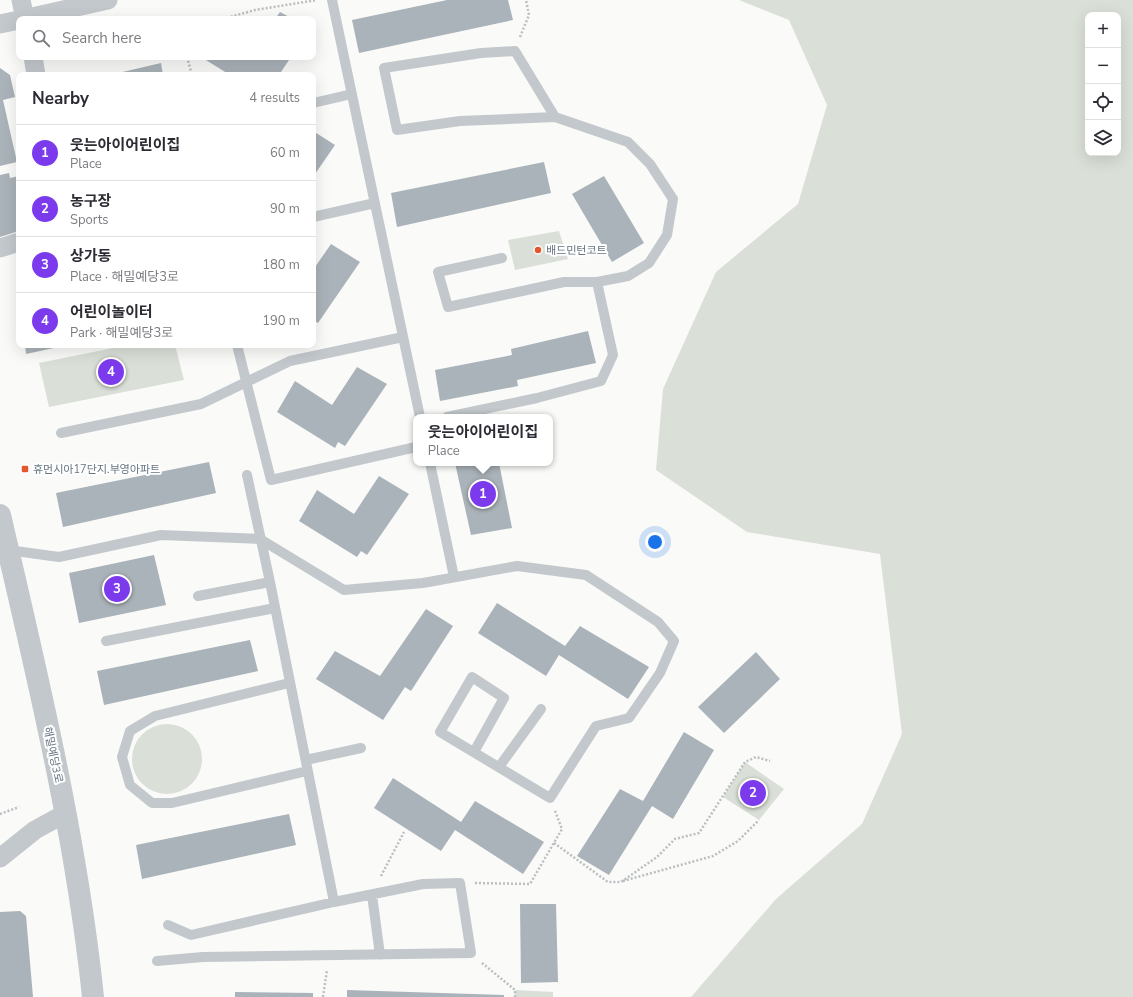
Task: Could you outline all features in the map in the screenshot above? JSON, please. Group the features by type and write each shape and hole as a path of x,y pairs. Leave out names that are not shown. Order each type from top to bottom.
{"street":[{"path":"21,0 24,16"},
{"path":"37,16 108,0"},
{"path":"0,24 16,21"},
{"path":"34,60 36,72"},
{"path":"0,248 16,243"},
{"name":"해밀예당3로","path":"0,515 4,551 66,813 86,928 93,997"},
{"path":"3,855 35,830 66,813"}],"lane":[{"path":"332,0 419,414"},
{"path":"502,258 438,272 448,307 564,282 597,282 628,276 649,263 667,235 673,199 650,164 628,142 555,117 460,121 397,130 384,68 481,53 516,51 555,117"},
{"path":"316,102 352,94"},
{"path":"316,215 375,203"},
{"path":"461,414 537,398 601,381 613,354 597,282"},
{"path":"61,433 201,404 290,361 403,337"},
{"path":"238,348 271,480 413,448"},
{"path":"431,466 454,577"},
{"path":"247,475 334,902"},
{"path":"4,551 59,557 161,535 260,540 344,590 423,583 517,566 586,575 658,622 674,641 660,674 629,718 596,726 550,798 440,732 472,677 504,698 474,752"},
{"path":"198,596 270,582"},
{"path":"106,641 275,608"},
{"path":"289,683 155,716 130,731 122,757 130,785 152,803 172,803 307,771"},
{"path":"499,767 541,709"},
{"path":"306,760 361,748"},
{"path":"157,961 203,957 471,954 460,883 423,884 334,902 191,935 168,925"},
{"path":"372,895 380,955"}],"path":[{"path":"233,16 255,10 319,0"},
{"path":"516,51 528,15 526,0"},
{"path":"189,60 191,72"},
{"path":"621,882 657,857 675,839 699,834 745,762 756,757 770,761"},
{"path":"460,883 530,884 562,829 550,798"},
{"path":"0,814 19,807"},
{"path":"554,843 608,882 621,882 713,856 738,841 759,820"},
{"path":"372,895 404,832"},
{"path":"471,954 515,990 515,997"},
{"path":"324,997 329,956"}],"shaded area":[{"path":"739,0 1133,0 1133,997 691,997 776,899 862,824 902,734 880,554 747,532 656,470 663,389 716,272 798,204 827,105 789,20"},
{"name":"배드민턴코트","path":"559,231 568,259 515,270 508,240"},
{"path":"113,348 176,348 184,380 49,407 39,363"},
{"path":"167,724 180,727 192,734 199,746 202,759 199,772 192,784 180,791 167,794 154,791 142,784 135,772 132,759 135,746 142,734 154,727"},
{"path":"745,762 784,789 759,820 723,797"},
{"path":"515,990 553,992 553,997 515,997"}],"building":[{"path":"447,0 508,0 513,20 359,53 352,20"},
{"path":"280,12 287,16 277,16"},
{"path":"206,60 289,60 281,72 225,72"},
{"path":"161,63 162,72 123,72"},
{"path":"0,68 10,75 15,97 3,100 16,162 0,166"},
{"path":"316,133 335,145 316,173"},
{"path":"544,162 551,193 397,227 391,193"},
{"path":"9,173 10,178 16,177 16,232 0,237 0,175"},
{"path":"604,176 644,243 612,262 572,194"},
{"path":"331,244 360,262 318,323 316,322 316,266"},
{"path":"588,331 596,363 517,380 518,386 440,401 435,370 512,355 511,349"},
{"path":"25,348 54,348 26,354"},
{"path":"357,367 387,384 345,446 338,442 335,448 277,412 295,381 332,405"},
{"path":"209,462 216,493 63,527 56,493"},
{"path":"456,466 500,466 512,528 471,535"},
{"path":"379,476 409,494 367,555 361,551 357,557 299,521 317,490 354,514"},
{"path":"154,555 166,605 79,623 69,573"},
{"path":"497,603 565,646 580,626 649,667 628,699 559,655 546,676 478,633"},
{"path":"426,609 453,626 411,691 405,687 383,720 316,679 335,651 380,676"},
{"path":"250,640 258,671 104,705 97,671"},
{"path":"756,652 780,679 724,733 698,707"},
{"path":"684,732 714,750 673,819 652,806 609,875 577,856 620,789 643,801"},
{"path":"393,778 461,822 475,801 544,842 523,874 455,830 441,851 374,808"},
{"path":"289,814 296,845 142,879 136,845"},
{"path":"520,904 556,904 558,982 521,983"},
{"path":"20,911 26,916 33,997 0,997 0,912"},
{"path":"347,990 504,995 504,997 347,997"},
{"path":"235,992 313,993 313,997 235,997"}],"place":[{"name":"배드민턴코트","path":"538,250"},
{"name":"어린이놀이터","path":"111,372"},
{"name":"휴먼시아17단지.부영아파트","path":"25,469"},
{"name":"웃는아이어린이집","path":"483,494"},
{"name":"상가동","path":"117,589"},
{"name":"농구장","path":"753,793"}]}
